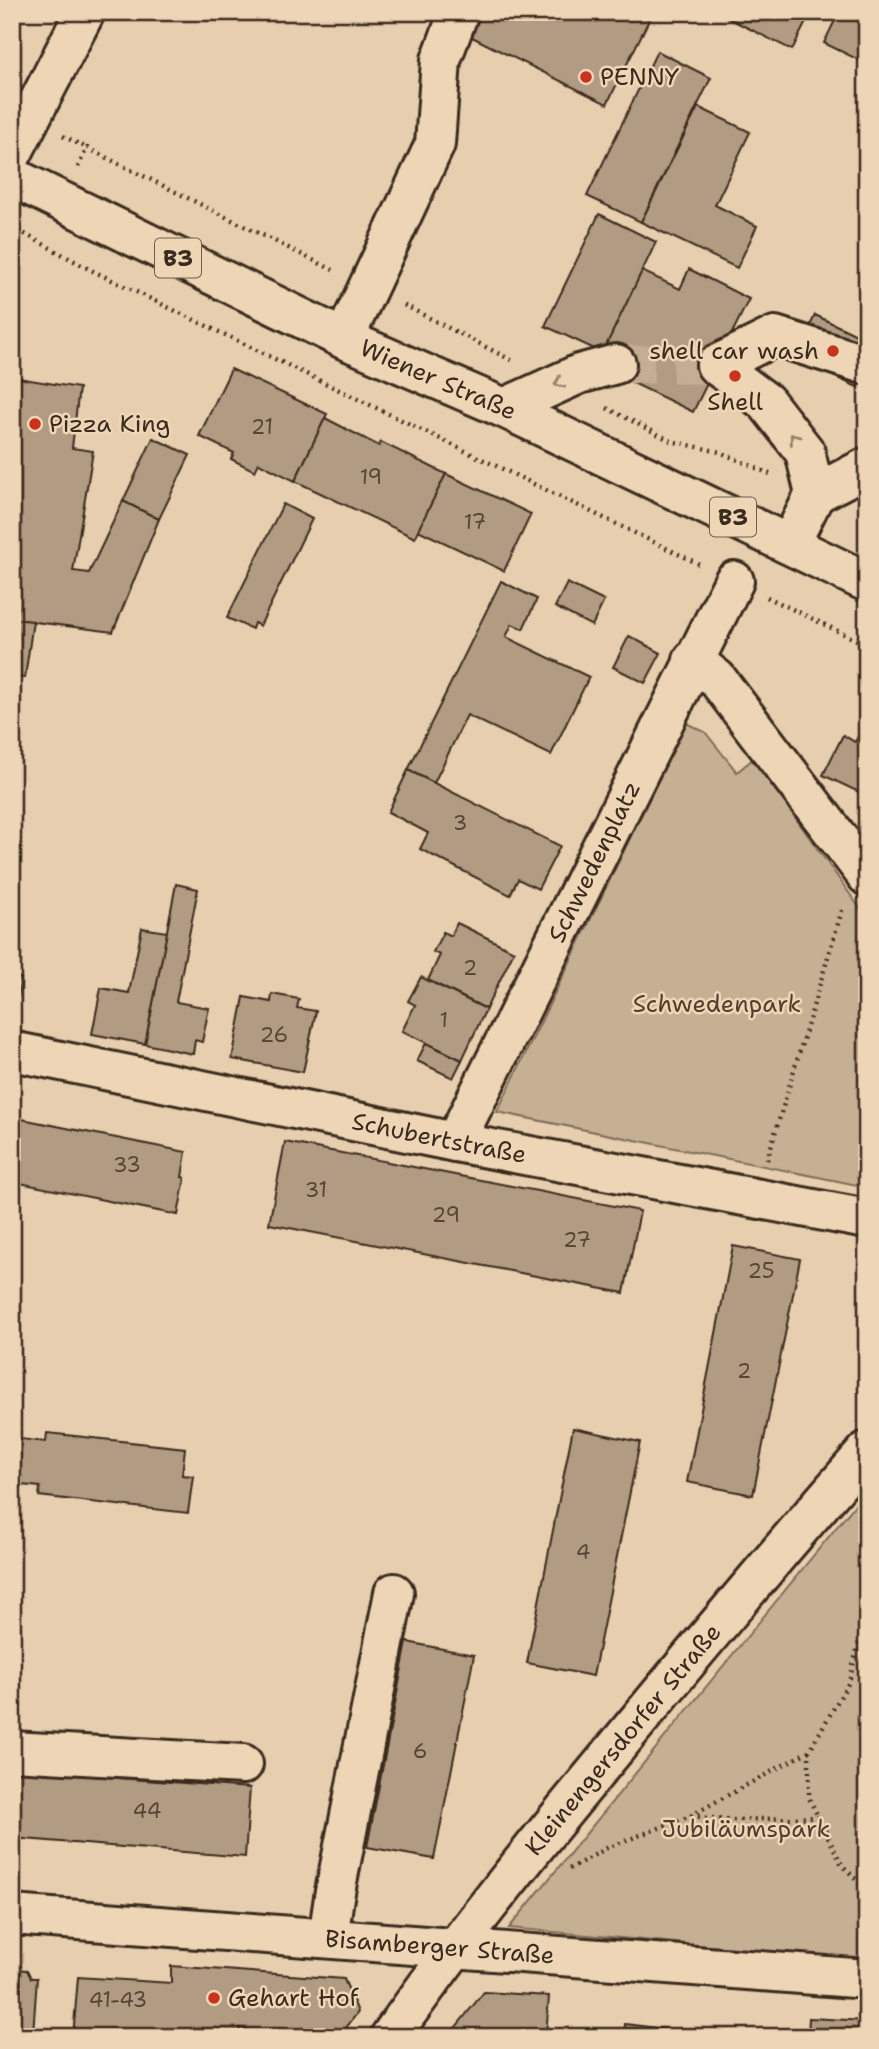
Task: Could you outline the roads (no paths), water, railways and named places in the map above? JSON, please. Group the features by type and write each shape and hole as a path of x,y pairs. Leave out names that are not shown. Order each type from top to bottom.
{"street":[{"path":"12,154 85,12"},
{"path":"344,338 435,144 441,60 459,12"},
{"name":"Wiener Straße","path":"12,177 344,338 504,408 867,582"},
{"path":"815,494 804,452 766,402 716,365 775,335 867,365"},
{"path":"504,408 557,383 616,364"},
{"path":"790,544 815,494 867,467"},
{"name":"Schwedenplatz","path":"455,1142 734,581"},
{"path":"693,660 717,679 862,869"},
{"name":"Schubertstraße","path":"12,1051 455,1142 867,1219"},
{"name":"Kleinengersdorfer Straße","path":"390,2037 453,1948 750,1585 867,1451"},
{"path":"328,1938 394,1594"},
{"path":"12,1751 243,1764"},
{"name":"Bisamberger Straße","path":"12,1915 867,1979"}],"tunnel":[{"path":"616,364 716,365"}],"place":[{"name":"PENNY","path":"586,77"},
{"name":"shell car wash","path":"833,351"},
{"name":"Shell","path":"735,376"},
{"name":"Pizza King","path":"35,424"},
{"name":"Gehart Hof","path":"214,1998"}],"park label":[{"name":"Schwedenpark","path":"717,1004"},
{"name":"Jubiläumspark","path":"746,1829"}]}
